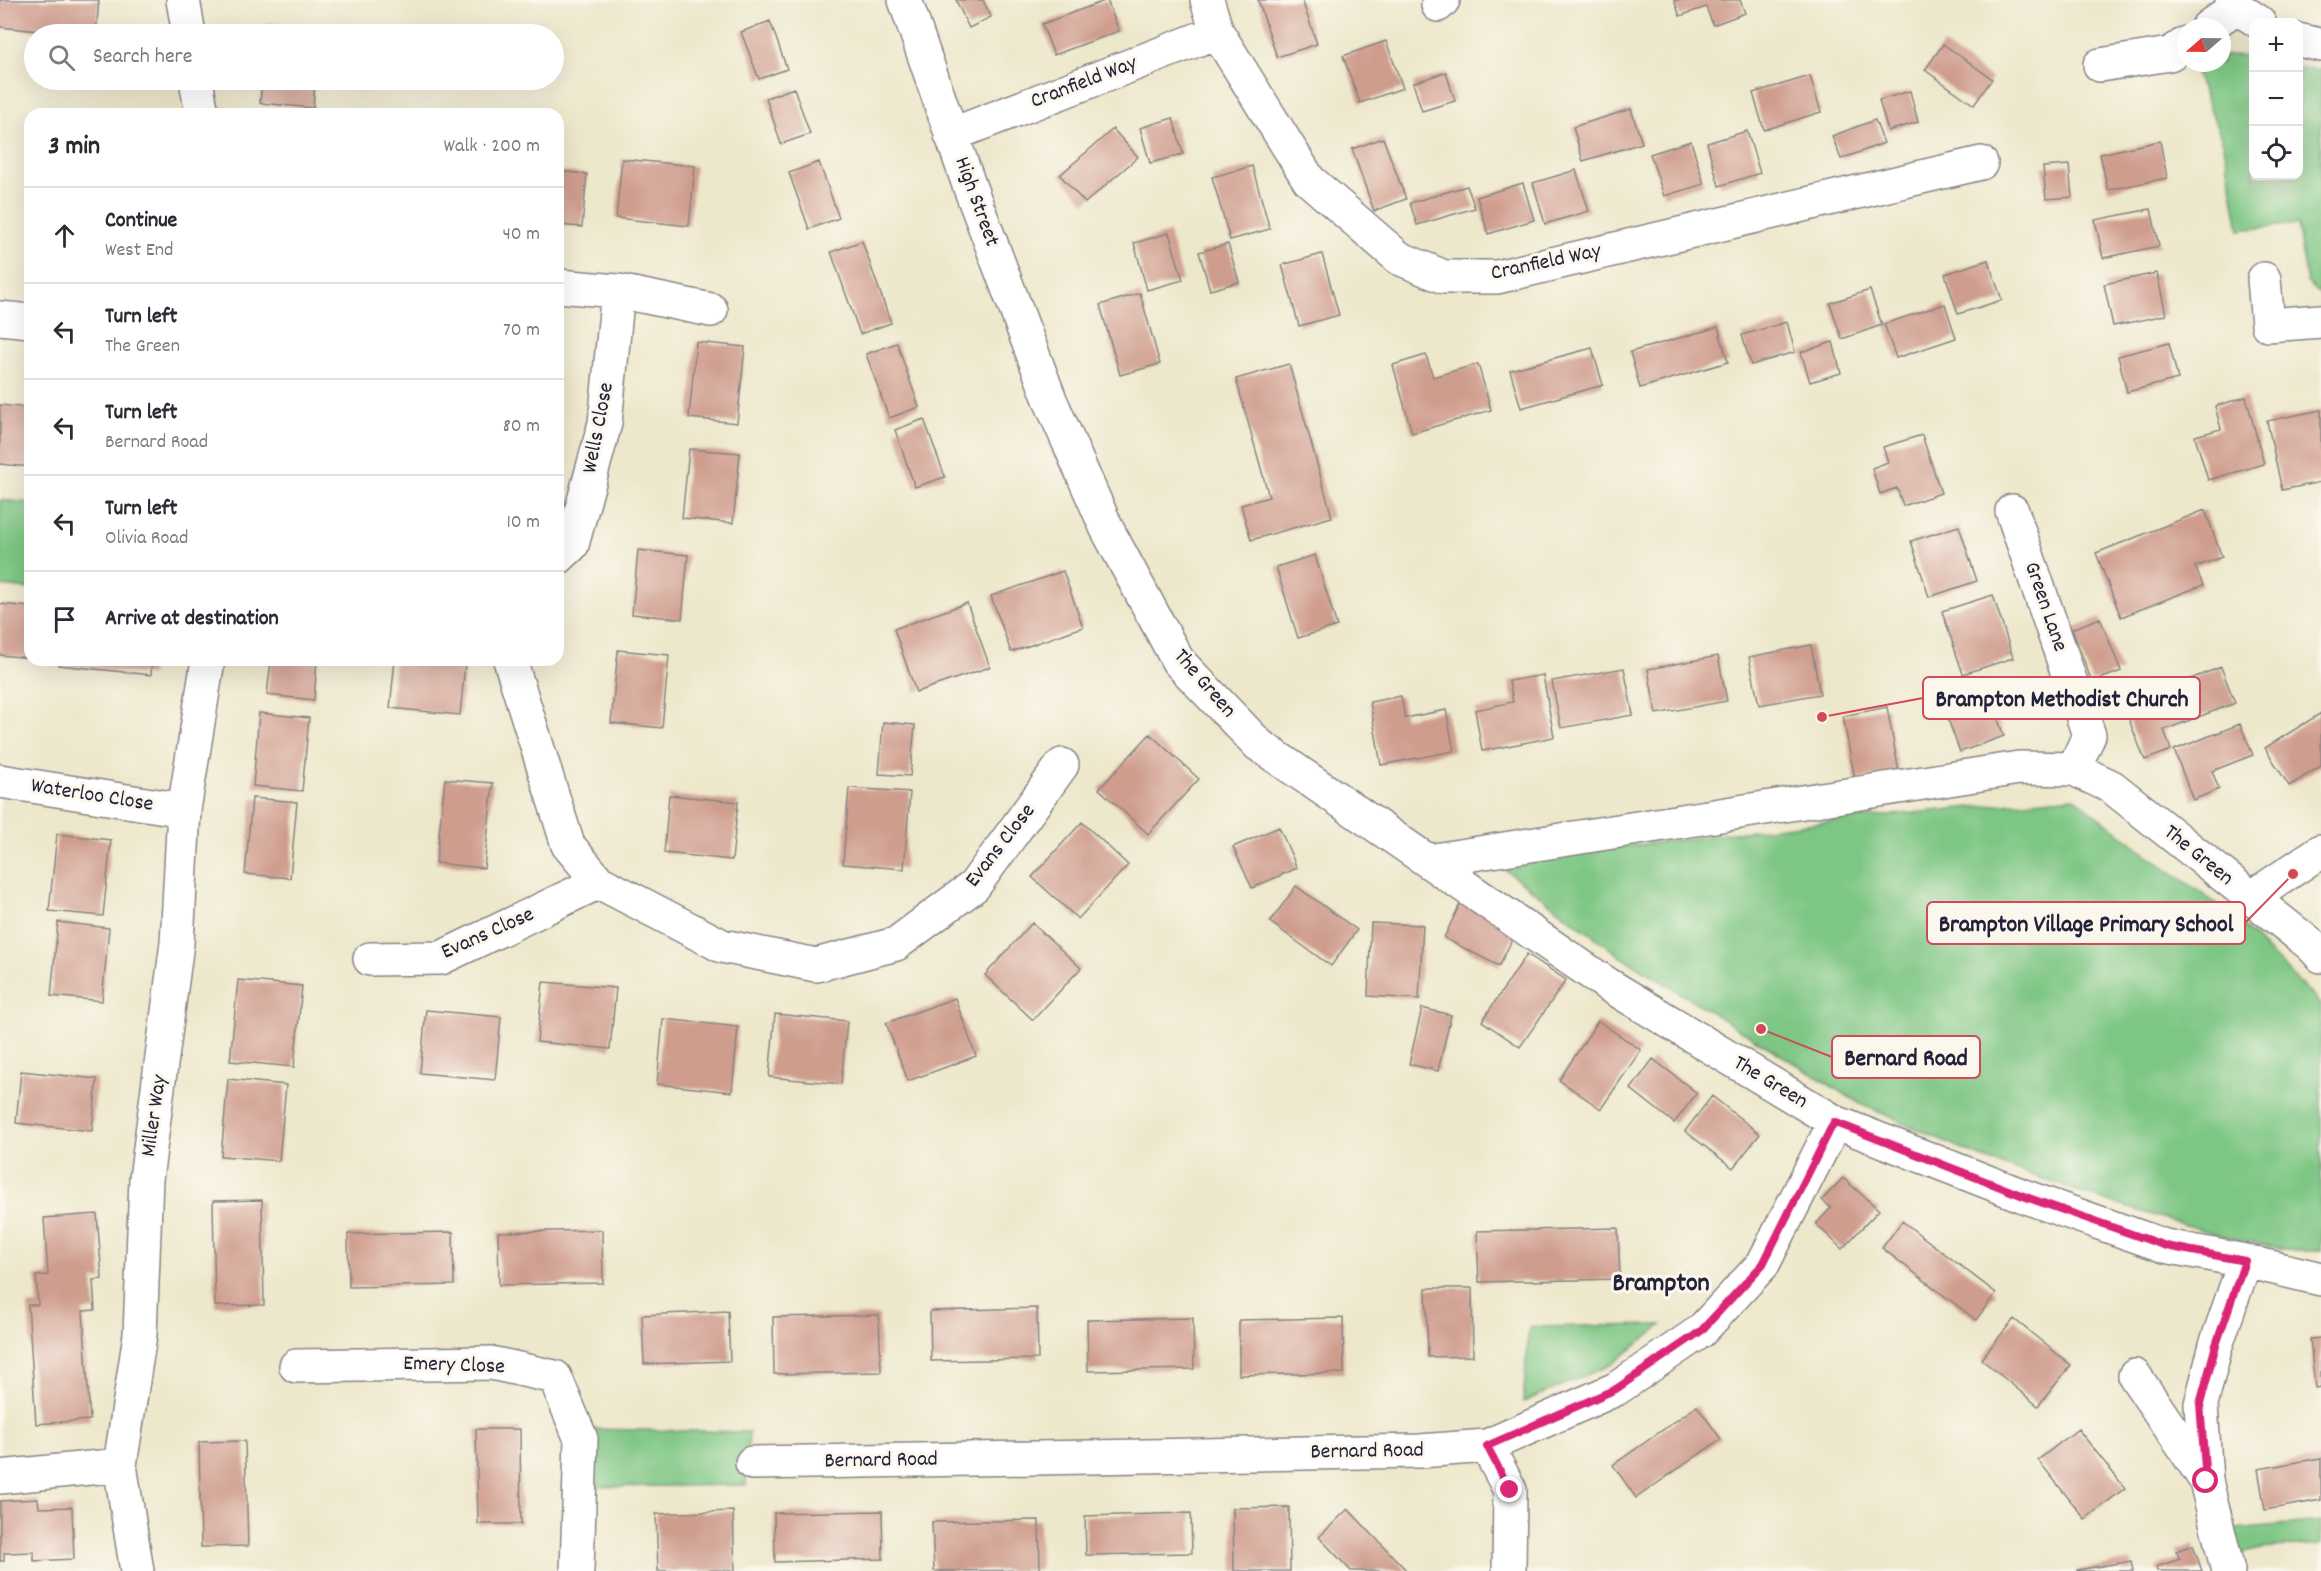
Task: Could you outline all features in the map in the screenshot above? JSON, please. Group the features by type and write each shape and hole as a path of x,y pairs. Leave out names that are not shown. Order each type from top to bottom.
{"street":[{"path":"183,0 187,24"},
{"name":"High Street","path":"905,0 951,135 1051,402"},
{"name":"Cranfield Way","path":"1207,0 1217,32 1309,180 1399,258 1444,277 1497,277 1981,164"},
{"path":"2226,18 2242,10"},
{"name":"Cranfield Way","path":"951,135 1217,32"},
{"path":"2303,41 2321,45"},
{"path":"2100,64 2170,54 2177,49"},
{"path":"198,90 201,108"},
{"path":"2264,279 2268,325 2321,321"},
{"path":"564,286 618,291 711,310"},
{"name":"Wells Close","path":"564,552 572,545 605,423 618,291"},
{"path":"0,318 24,320"},
{"name":"The Green","path":"1051,402 1107,529 1178,661 1259,745 1607,984 1834,1122 2026,1197 2166,1246 2321,1279"},
{"name":"Green Lane","path":"2012,511 2090,735 2074,769"},
{"name":"Miller Way","path":"137,1571 120,1465 140,1335 146,1179 177,943 184,810 207,666"},
{"name":"Evans Close","path":"512,666 568,845 599,882 722,946 816,966 896,945 974,886 1062,765"},
{"name":"The Green","path":"1428,861 2019,768 2074,769 2112,787 2312,945 2321,956"},
{"name":"Waterloo Close","path":"0,781 184,810"},
{"path":"2251,898 2321,852"},
{"name":"Evans Close","path":"370,959 441,958 599,882"},
{"name":"Bernard Road","path":"752,1463 1408,1452 1487,1446 1616,1389 1701,1331 1763,1264 1834,1122"},
{"path":"2228,1571 2206,1481 2200,1404 2216,1345 2245,1261"},
{"name":"Emery Close","path":"296,1366 491,1363 555,1377 581,1439 577,1571"},
{"path":"2136,1376 2206,1481"},
{"path":"1487,1446 1510,1490 1509,1571"},
{"path":"0,1477 120,1465"}],"green space":[{"path":"2231,55 2249,56 2249,180 2303,180 2303,68 2321,69 2321,295 2307,282 2297,224 2239,230 2224,145 2196,73 2231,72"},
{"path":"0,500 24,502 24,588 0,586"},
{"path":"2074,797 2146,854 2231,914 2321,1004 2321,1251 2294,1251 2229,1238 2106,1201 1987,1160 1859,1103 1620,956 1495,862 1841,820"},
{"path":"1662,1325 1612,1364 1523,1402 1529,1327"},
{"path":"587,1429 749,1432 746,1485 588,1487"},
{"path":"2321,1521 2321,1544 2262,1549 2239,1554 2227,1530"}],"building":[{"path":"0,0 99,0 97,24 24,24 24,29 0,27"},
{"path":"956,0 983,0 991,17 969,28"},
{"path":"1107,0 1119,31 1054,55 1042,24"},
{"path":"1258,0 1302,0 1317,44 1277,57"},
{"path":"1674,0 1740,0 1745,13 1713,25 1706,7 1680,16"},
{"path":"770,21 787,69 759,79 741,32"},
{"path":"1386,41 1403,88 1360,103 1343,56"},
{"path":"1943,44 1992,79 1974,105 1925,70"},
{"path":"1446,72 1455,101 1422,111 1413,83"},
{"path":"1810,76 1821,112 1764,130 1753,93"},
{"path":"794,88 810,134 781,144 766,98"},
{"path":"261,90 314,90 313,108 260,103"},
{"path":"1910,91 1918,122 1888,131 1879,100"},
{"path":"1631,109 1642,143 1583,161 1573,127"},
{"path":"1173,118 1183,154 1150,163 1140,128"},
{"path":"1875,120 1884,143 1841,159 1832,136"},
{"path":"1113,129 1138,157 1085,203 1060,175"},
{"path":"1747,131 1760,173 1719,186 1707,143"},
{"path":"1383,138 1406,199 1374,211 1352,149"},
{"path":"1691,141 1704,184 1664,196 1650,154"},
{"path":"2160,141 2167,178 2108,190 2100,154"},
{"path":"622,159 695,166 689,226 616,218"},
{"path":"819,162 839,218 809,229 789,173"},
{"path":"2069,165 2072,197 2046,199 2043,167"},
{"path":"1252,166 1270,229 1230,240 1212,177"},
{"path":"1576,170 1589,211 1545,224 1533,183"},
{"path":"564,172 587,174 582,227 564,226"},
{"path":"1523,183 1534,220 1488,234 1477,197"},
{"path":"1467,186 1475,208 1417,225 1410,203"},
{"path":"2151,209 2159,246 2103,258 2095,220"},
{"path":"1169,233 1183,280 1147,290 1134,243"},
{"path":"862,241 891,323 860,334 831,252"},
{"path":"1228,244 1239,282 1210,290 1199,252"},
{"path":"1322,254 1339,315 1299,326 1282,265"},
{"path":"1988,260 2002,300 1958,314 1945,274"},
{"path":"2157,273 2166,315 2113,326 2104,284"},
{"path":"1870,290 1882,325 1842,339 1830,303"},
{"path":"1140,293 1160,364 1120,375 1100,305"},
{"path":"1945,304 1956,338 1896,358 1884,324"},
{"path":"1787,322 1795,352 1751,365 1742,335"},
{"path":"1718,327 1728,362 1640,388 1630,352"},
{"path":"696,342 745,347 737,423 689,418"},
{"path":"1833,342 1841,373 1810,382 1801,352"},
{"path":"897,343 919,407 889,418 866,354"},
{"path":"2169,343 2178,379 2127,392 2118,356"},
{"path":"1592,348 1603,385 1521,408 1510,370"},
{"path":"1426,355 1433,377 1478,364 1491,410 1412,433 1393,365"},
{"path":"1289,364 1332,517 1251,540 1241,505 1269,497 1236,379"},
{"path":"2246,397 2264,464 2208,480 2195,436 2221,429 2215,406"},
{"path":"0,405 24,407 24,466 0,464"},
{"path":"2321,410 2321,482 2282,490 2267,421"},
{"path":"924,419 945,477 915,487 895,430"},
{"path":"1922,435 1941,493 1903,506 1897,488 1880,494 1872,468 1888,462 1883,447"},
{"path":"689,449 740,453 733,523 682,518"},
{"path":"2205,510 2222,557 2195,567 2203,585 2121,617 2096,553"},
{"path":"1959,526 1977,581 1929,597 1911,541"},
{"path":"638,550 688,555 682,619 632,614"},
{"path":"1315,555 1337,626 1298,638 1276,567"},
{"path":"1063,571 1083,627 1011,652 991,596"},
{"path":"1993,595 2013,658 1963,674 1942,611"},
{"path":"967,603 990,667 916,692 894,629"},
{"path":"0,604 24,606 24,657 0,655"},
{"path":"2100,618 2121,671 2092,682 2072,629"},
{"path":"1811,645 1820,694 1759,705 1749,657"},
{"path":"618,650 669,655 662,728 611,723"},
{"path":"1718,656 1727,701 1656,714 1648,669"},
{"path":"67,666 152,666 151,675"},
{"path":"270,666 317,666 314,700 267,695"},
{"path":"394,666 465,666 460,715 390,708"},
{"path":"2221,667 2235,703 2164,730 2171,750 2145,760 2123,705"},
{"path":"1624,668 1633,715 1561,728 1552,681"},
{"path":"1543,675 1554,737 1482,751 1475,710 1513,702 1509,681"},
{"path":"1984,682 2004,736 1960,752 1940,697"},
{"path":"1401,696 1405,718 1446,710 1454,751 1381,765 1370,702"},
{"path":"1887,707 1899,772 1855,780 1843,716"},
{"path":"259,713 309,718 302,791 253,786"},
{"path":"2321,713 2321,766 2289,786 2265,748"},
{"path":"883,722 915,725 910,776 879,774"},
{"path":"2240,724 2253,755 2212,771 2219,789 2193,800 2174,750"},
{"path":"1150,734 1199,779 1148,834 1099,789"},
{"path":"445,779 493,783 484,868 436,863"},
{"path":"849,788 910,792 904,869 843,864"},
{"path":"669,795 738,802 732,860 664,853"},
{"path":"252,798 297,802 290,878 245,874"},
{"path":"1082,822 1128,865 1078,919 1032,877"},
{"path":"1279,827 1297,868 1252,888 1233,847"},
{"path":"57,834 111,840 103,916 49,911"},
{"path":"1296,886 1357,930 1331,966 1270,922"},
{"path":"1461,902 1517,930 1499,966 1444,938"},
{"path":"58,922 109,928 102,1001 51,996"},
{"path":"1032,923 1081,968 1033,1020 985,975"},
{"path":"1371,923 1423,925 1419,999 1368,996"},
{"path":"1527,954 1566,980 1520,1047 1482,1021"},
{"path":"238,980 302,986 294,1067 230,1061"},
{"path":"543,982 616,988 610,1049 537,1042"},
{"path":"955,998 976,1056 908,1081 886,1023"},
{"path":"1422,1008 1451,1015 1438,1071 1409,1064"},
{"path":"426,1010 501,1017 495,1080 420,1073"},
{"path":"775,1014 847,1021 841,1084 769,1077"},
{"path":"663,1019 738,1027 732,1092 657,1084"},
{"path":"1598,1021 1641,1050 1601,1109 1559,1080"},
{"path":"1653,1059 1697,1093 1674,1123 1631,1089"},
{"path":"21,1071 97,1079 92,1131 16,1123"},
{"path":"228,1079 286,1085 279,1161 221,1156"},
{"path":"1712,1096 1760,1134 1733,1168 1685,1131"},
{"path":"1843,1178 1879,1210 1842,1249 1816,1224 1831,1208 1822,1200"},
{"path":"262,1200 264,1305 215,1306 213,1201"},
{"path":"97,1214 102,1279 93,1280 95,1310 83,1311 90,1420 36,1424 28,1305 38,1305 36,1276 48,1275 44,1218"},
{"path":"1902,1221 1996,1293 1976,1320 1882,1248"},
{"path":"1618,1228 1620,1279 1479,1282 1477,1231"},
{"path":"602,1230 603,1283 499,1285 498,1232"},
{"path":"453,1232 454,1285 349,1287 348,1234"},
{"path":"1426,1288 1472,1288 1473,1356 1428,1357"},
{"path":"1037,1308 1038,1359 931,1361 930,1311"},
{"path":"728,1311 730,1361 644,1364 642,1315"},
{"path":"879,1315 881,1372 774,1374 773,1317"},
{"path":"1193,1318 1194,1369 1088,1371 1087,1320"},
{"path":"1343,1318 1344,1373 1239,1375 1239,1320"},
{"path":"2014,1319 2071,1365 2038,1406 1981,1359"},
{"path":"2321,1338 2321,1387 2315,1388 2310,1339"},
{"path":"1697,1406 1721,1439 1636,1498 1613,1465"},
{"path":"476,1429 520,1429 521,1524 478,1524"},
{"path":"2078,1429 2125,1488 2085,1519 2038,1460"},
{"path":"245,1441 248,1546 201,1547 199,1442"},
{"path":"2321,1458 2321,1500 2265,1510 2258,1469"},
{"path":"38,1499 39,1508 72,1507 74,1559 34,1561 34,1552 4,1553 4,1561 0,1561 0,1501"},
{"path":"1289,1507 1290,1571 1234,1571 1233,1508"},
{"path":"1348,1509 1407,1571 1351,1571 1319,1537"},
{"path":"733,1511 735,1570 658,1571 656,1514"},
{"path":"882,1511 883,1559 775,1562 774,1513"},
{"path":"1191,1513 1192,1553 1086,1555 1085,1516"},
{"path":"1039,1520 1040,1570 934,1571 932,1522"},
{"path":"2193,1545 2202,1571 2157,1571 2156,1567 2180,1559 2176,1551"},
{"path":"2131,1561 2133,1571 2077,1571 2077,1570"}],"place":[{"name":"Brampton Methodist Church","path":"1822,717"},
{"name":"Brampton Village Primary School","path":"2293,874"},
{"name":"Bernard Road","path":"1761,1029"}],"district":[{"name":"Brampton","path":"1661,1284"}],"route":[{"path":"1510,1490 1487,1446 1616,1389 1701,1331 1763,1264 1834,1122 2026,1197 2166,1246 2245,1261 2216,1345 2200,1404 2206,1481"}]}
